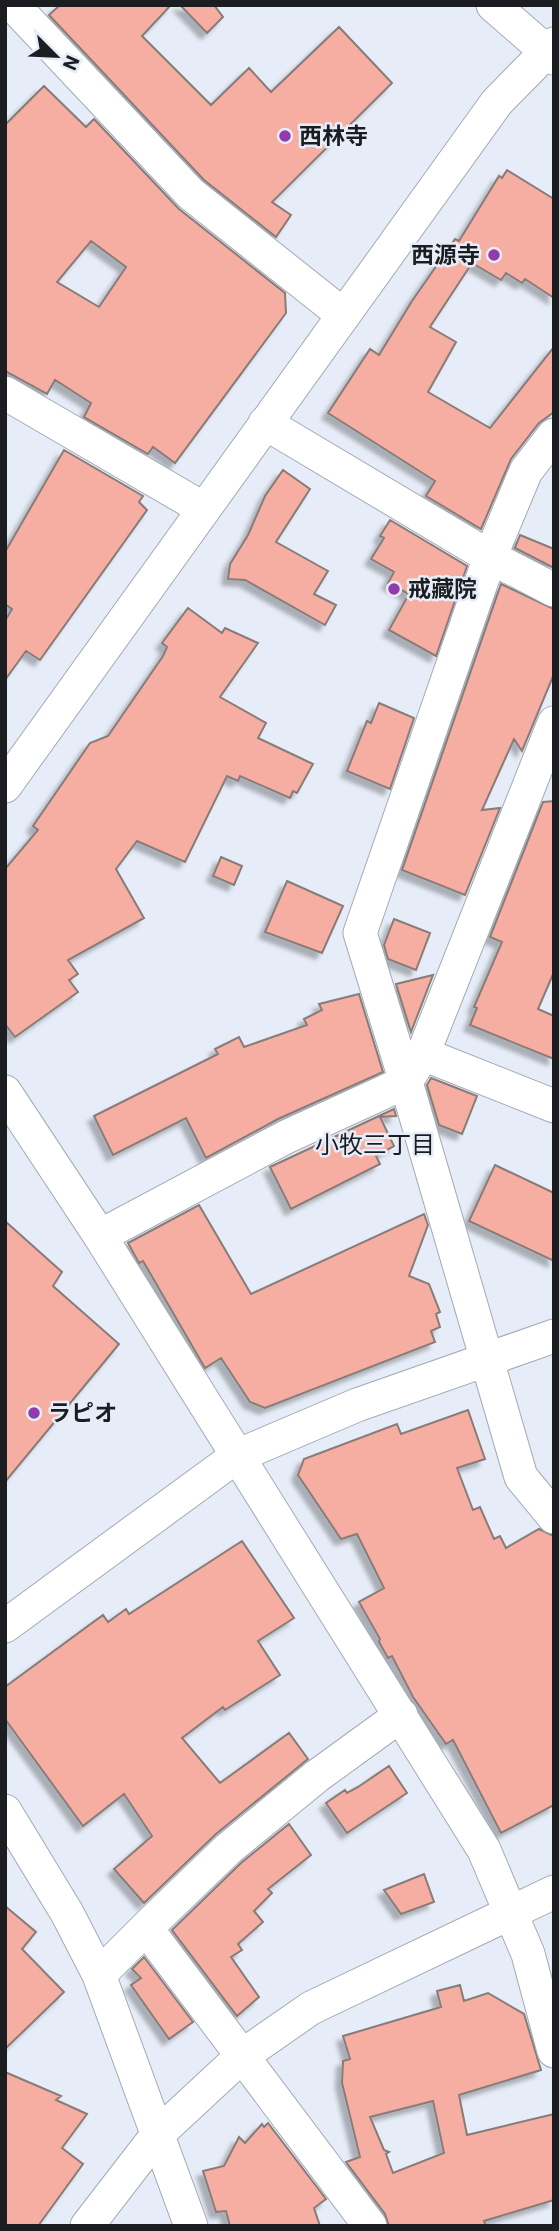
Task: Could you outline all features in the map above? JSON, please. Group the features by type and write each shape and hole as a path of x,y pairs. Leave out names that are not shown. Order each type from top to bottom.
{"street":[{"path":"13,5 191,194 342,314"},
{"path":"5,786 497,102 551,51 493,5"},
{"path":"5,393 204,509"},
{"path":"265,423 490,557 554,590"},
{"path":"554,435 526,471 490,557 360,933 414,1068 484,1358 521,1477 554,1517"},
{"path":"100,1236 414,1068 554,723"},
{"path":"414,1068 554,1106"},
{"path":"5,1092 100,1236 484,1850 512,1910 528,1954 554,2050"},
{"path":"5,1626 237,1456 357,1405 484,1358 554,1336"},
{"path":"99,1975 228,1849 317,1776 401,1716"},
{"path":"5,1811 67,1913 99,1975 191,2226"},
{"path":"87,2226 158,2134 242,2056 311,2008 554,1892"},
{"path":"146,1928 370,2226"}],"building":[{"path":"60,5 171,5 142,36 211,105 249,68 271,92 339,27 392,83 272,202 291,215 276,237 204,180 49,15"},
{"path":"180,5 214,5 223,17 207,33"},
{"path":"44,86 86,127 94,119 179,209 285,293 286,313 175,463 153,447 148,454 84,417 91,403 55,380 47,394 5,371 5,125","holes":["91,241 126,267 99,307 57,282"]},
{"path":"507,170 554,199 554,298 525,279 522,283 506,273 501,280 472,263 430,327 456,342 428,392 490,428 554,347 554,412 539,423 511,459 481,529 426,496 435,481 328,413 370,349 379,355 412,301 455,239 459,241 499,176 502,178"},
{"path":"64,450 143,496 139,502 147,510 40,660 26,651 5,680 5,621 12,609 5,604 5,552"},
{"path":"283,470 310,489 276,542 328,571 314,594 336,605 325,625 245,580 228,579 230,564 248,535 265,496"},
{"path":"390,520 467,566 436,656 389,630 409,594 388,583 394,572 371,559 384,538 380,536"},
{"path":"520,535 554,549 554,568 515,548"},
{"path":"501,584 554,609 554,674 522,751 514,739 482,810 500,808 465,895 402,870"},
{"path":"188,608 222,633 225,628 258,643 220,697 266,723 258,738 313,764 297,793 293,791 290,798 240,776 238,781 227,776 185,862 137,841 116,869 144,918 68,960 78,974 69,980 78,992 15,1037 5,1024 5,869 38,830 33,826 90,743 108,736 163,656 167,647 162,643"},
{"path":"379,703 414,718 390,789 347,771 367,721 371,723"},
{"path":"554,801 554,972 538,1009 554,1016 554,1059 470,1025 477,1008 474,1007 502,942 490,937 543,802"},
{"path":"221,857 242,866 234,885 213,876"},
{"path":"287,881 343,906 322,953 265,932"},
{"path":"394,919 430,933 416,970 388,959 384,945"},
{"path":"433,975 411,1032 396,984"},
{"path":"359,994 383,1072 278,1119 206,1158 186,1118 113,1155 94,1116 218,1054 215,1049 239,1037 244,1047 307,1025 304,1019 322,1010 319,1004"},
{"path":"431,1078 477,1096 462,1134 439,1125 427,1085"},
{"path":"394,1109 396,1116 380,1117 394,1146 376,1156 380,1164 291,1209 270,1167"},
{"path":"495,1165 554,1193 554,1261 469,1221"},
{"path":"199,1205 251,1294 424,1214 428,1225 409,1276 429,1284 440,1312 436,1314 440,1327 431,1331 435,1342 265,1408 250,1402 221,1358 205,1368 143,1261 139,1263 128,1243"},
{"name":"ラピオ","path":"5,1221 62,1272 53,1286 119,1344 5,1482"},
{"path":"468,1410 485,1459 457,1468 473,1510 480,1507 494,1539 500,1536 506,1548 539,1529 554,1536 554,1805 501,1833 453,1740 446,1744 413,1697 392,1656 388,1658 359,1602 384,1588 357,1534 341,1539 298,1475 304,1459 397,1424 401,1434"},
{"path":"242,1541 294,1618 258,1641 280,1675 225,1710 223,1707 182,1738 220,1783 289,1733 308,1759 216,1834 144,1903 114,1869 152,1836 124,1794 83,1826 5,1719 5,1687 103,1615 108,1622 126,1609 129,1614"},
{"path":"389,1766 407,1793 347,1833 326,1803 345,1790 347,1793 358,1787"},
{"path":"289,1824 311,1855 268,1889 272,1893 254,1911 263,1922 238,1944 242,1950 231,1957 259,1997 237,2016 172,1930 241,1863"},
{"path":"424,1874 434,1902 401,1914 384,1890"},
{"path":"5,1906 36,1932 22,1949 64,1992 5,2049"},
{"path":"144,1957 193,2022 169,2039 131,1985 141,1978 132,1969"},
{"path":"460,1985 464,2001 488,1993 524,2014 541,2070 459,2095 467,2135 554,2114 554,2200 484,2221 486,2226 389,2226 385,2214 346,2162 360,2157 342,2083 343,2061 350,2059 343,2036 441,2007 437,1991","holes":["433,2101 444,2153 393,2173 386,2154 389,2152 384,2150 370,2117"]},
{"path":"5,2072 61,2096 56,2100 87,2114 62,2148 83,2164 38,2226 5,2226"},
{"path":"268,2123 326,2199 314,2208 320,2226 230,2226 226,2211 216,2212 203,2171 224,2166 239,2137 245,2143 262,2124 264,2127"}],"place":[{"name":"西林寺","path":"285,136"},
{"name":"西源寺","path":"494,255"},
{"name":"戒藏院","path":"394,589"},
{"name":"ラピオ","path":"34,1413"}],"district":[{"name":"小牧三丁目","path":"375,1145"}]}
